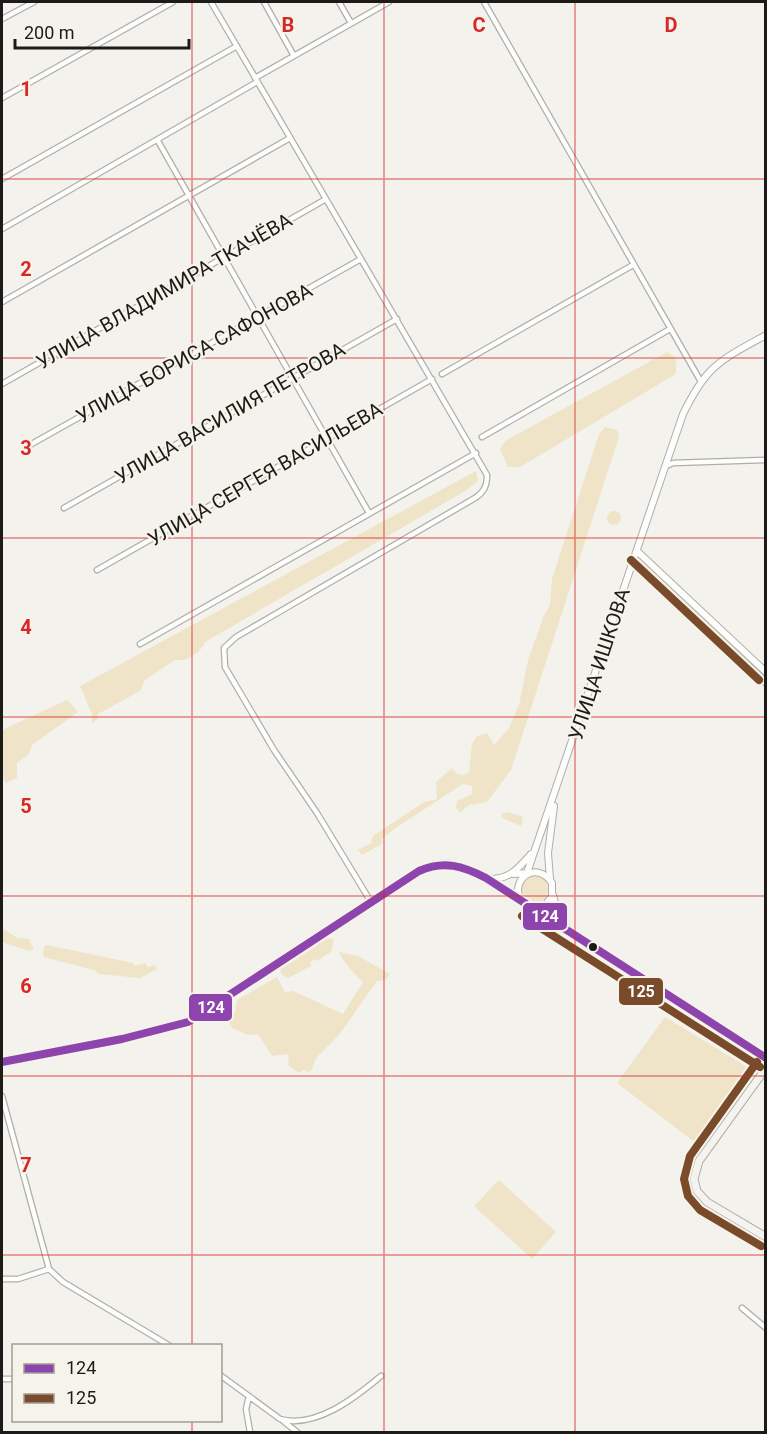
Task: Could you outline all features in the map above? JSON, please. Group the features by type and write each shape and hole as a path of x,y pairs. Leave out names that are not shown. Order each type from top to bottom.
{"main road":[{"path":"2,1062 122,1039 188,1022 419,871 437,863 459,865 486,879 765,1058"},
{"path":"765,1068 699,1161 694,1179 697,1191 707,1202 765,1237"}],"street":[{"path":"2,20 34,2"},
{"path":"2,98 173,2"},
{"path":"211,2 487,475 487,485 482,493 236,637 224,648 225,667 268,740 317,813 371,902"},
{"path":"264,2 294,56"},
{"path":"339,2 351,23"},
{"path":"2,230 158,141 294,56 389,2"},
{"path":"484,2 700,380"},
{"path":"2,179 237,46"},
{"path":"2,302 290,138"},
{"path":"158,141 187,197 369,513"},
{"name":"УЛИЦА ВЛАДИМИРА ТКАЧЁВА","path":"2,384 326,199"},
{"name":"УЛИЦА БОРИСА САФОНОВА","path":"28,446 361,259"},
{"path":"442,374 633,265"},
{"name":"УЛИЦА ВАСИЛИЯ ПЕТРОВА","path":"64,508 397,319"},
{"path":"482,437 670,329"},
{"name":"УЛИЦА ИШКОВА","path":"527,873 558,788 683,414 700,380 710,369 765,334"},
{"name":"УЛИЦА СЕРГЕЯ ВАСИЛЬЕВА","path":"97,570 432,379"},
{"path":"140,644 476,453"},
{"path":"666,466 765,460"},
{"path":"638,552 765,672"},
{"path":"633,564 651,577 765,683"},
{"name":"УЛИЦА ИШКОВА","path":"550,880 549,837 558,788"},
{"path":"514,874 534,851"},
{"path":"486,879 537,872 550,880 558,914 574,937"},
{"path":"527,873 520,879 517,887 525,905 545,905 553,893"},
{"path":"2,1096 49,1269 63,1282 167,1344"},
{"path":"2,1279 18,1279 49,1269"},
{"path":"742,1308 765,1328"},
{"path":"280,1419 290,1422 305,1420 328,1411 352,1400 381,1376"},
{"path":"222,1377 297,1432"},
{"path":"249,1396 246,1409 250,1432"}],"shaded area":[{"path":"667,352 676,358 676,374 520,467 508,467 500,449 505,441"},
{"path":"605,427 617,430 619,437 511,770 487,802 469,805 460,813 456,808 457,801 472,794 472,786 463,784 394,829 383,838 382,844 362,855 358,850 371,843 373,836 424,802 437,799 436,782 452,768 457,774 464,775 469,772 472,744 477,736 487,733 494,745 509,728 519,705 528,660 550,605 552,579 599,434"},
{"path":"476,471 478,481 467,490 205,642 193,656 184,660 175,660 145,680 140,691 98,714 97,720 92,723 92,714 80,686"},
{"path":"611,511 617,511 621,518 617,525 611,525 607,521 607,515"},
{"path":"642,561 765,675 765,679 640,563"},
{"path":"67,700 78,712 33,744 28,755 17,763 17,778 6,783 2,777 2,730"},
{"path":"508,812 523,817 521,826 502,818 502,813"},
{"path":"535,876 544,880 548,889 544,898 535,902 526,898 522,889 526,880"},
{"path":"2,928 17,938 29,939 34,949 29,951 2,942"},
{"path":"328,938 334,939 331,952 317,961 314,959 310,963 311,966 288,978 281,974 280,970"},
{"path":"47,945 133,963 135,966 145,963 148,967 155,965 157,969 140,978 99,974 94,970 43,957 44,947"},
{"path":"339,952 358,956 390,974 386,980 377,981 339,1035 317,1057 310,1073 304,1070 299,1073 289,1066 288,1054 272,1056 258,1034 248,1035 232,1028 227,1019 235,1012 237,1000 277,977 285,992 293,991 343,1014 363,982 345,963"},
{"path":"665,1017 752,1070 697,1144 617,1083"},
{"path":"499,1180 556,1232 532,1259 474,1206"}],"transit line":[{"name":"125","path":"631,560 759,680"},
{"name":"124","path":"2,1062 122,1039 188,1022 419,871 445,865 469,870 486,878 766,1058"},
{"name":"125","path":"522,916 760,1067"},
{"name":"125","path":"757,1062 690,1156 684,1179 688,1196 700,1210 761,1246"}]}
